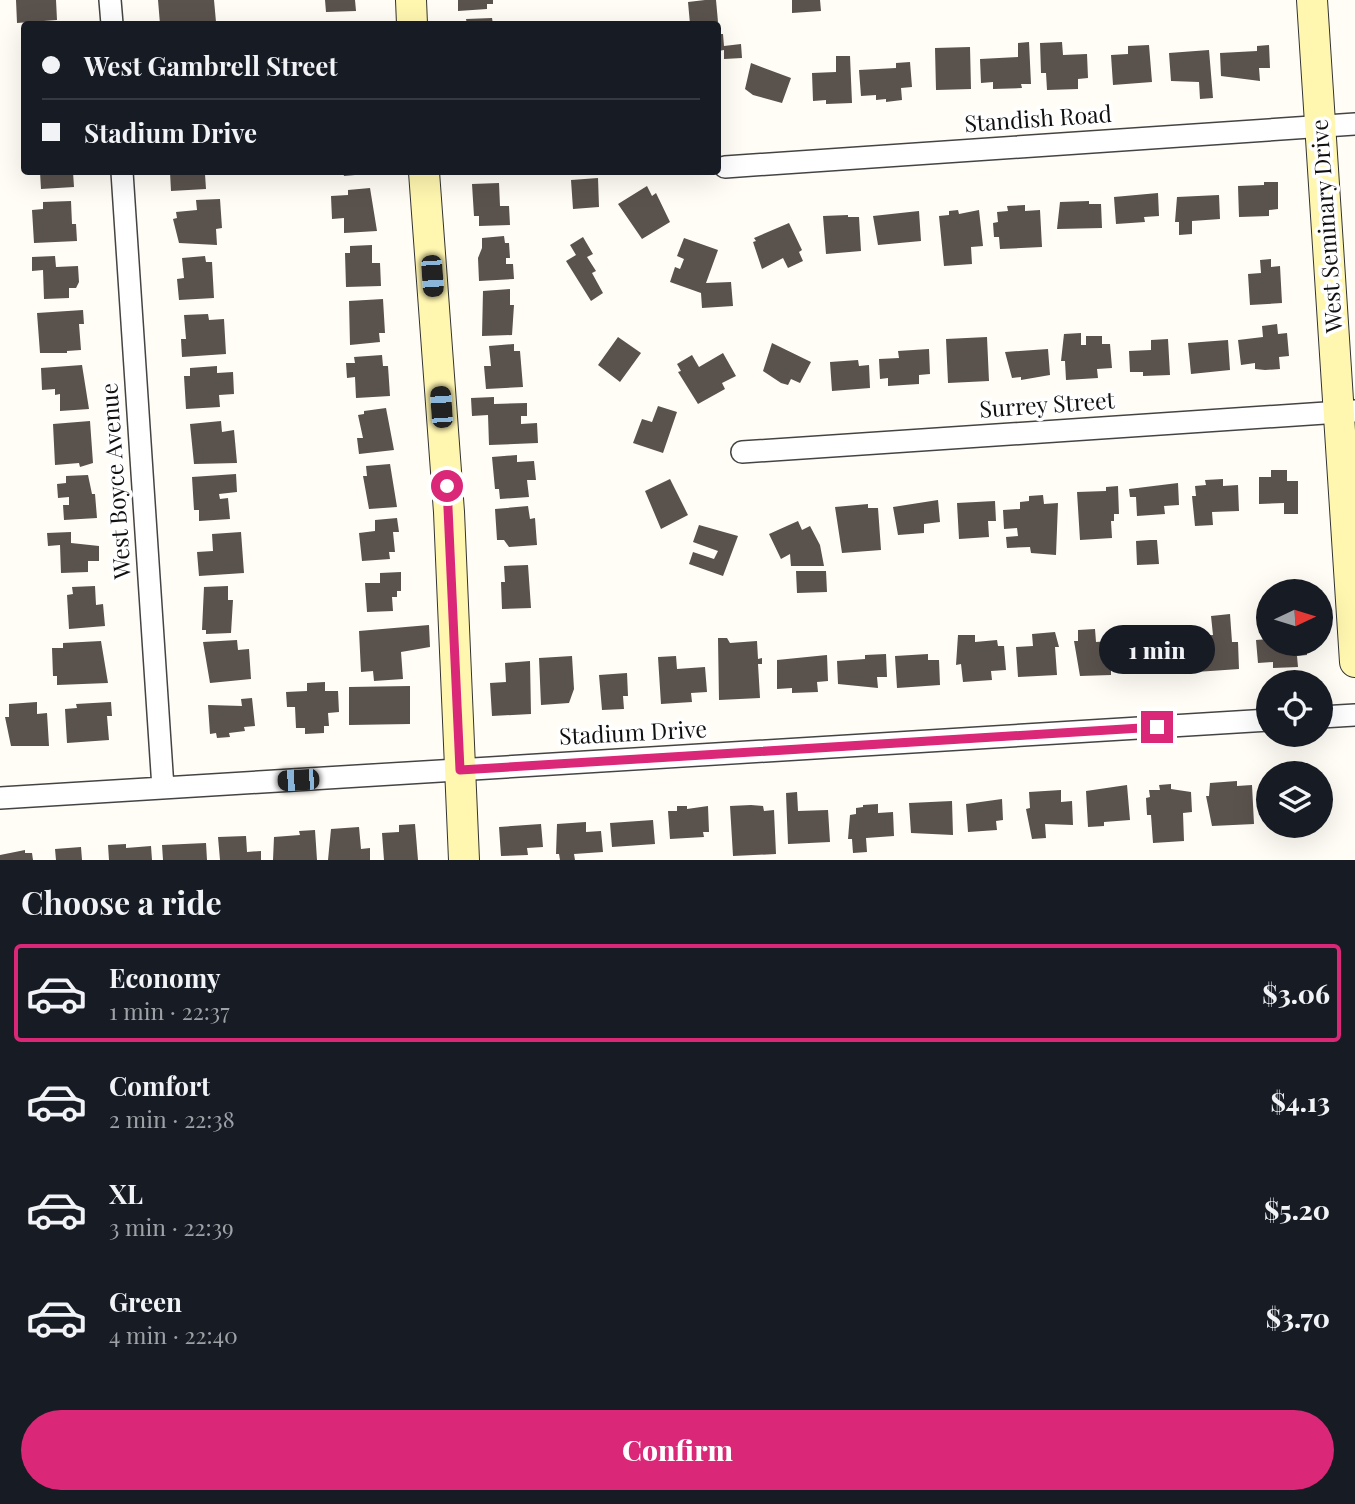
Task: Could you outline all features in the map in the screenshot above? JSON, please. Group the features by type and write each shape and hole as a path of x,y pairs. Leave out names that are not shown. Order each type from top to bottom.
{"street":[{"path":"110,0 112,21"},
{"path":"411,0 412,21"},
{"name":"West Seminary Drive","path":"1312,0 1320,125 1347,412 1355,662"},
{"name":"Standish Road","path":"724,167 1355,124"},
{"name":"West Boyce Avenue","path":"122,175 163,788"},
{"path":"424,175 449,512 464,860"},
{"name":"Surrey Street","path":"741,452 1347,412"},
{"path":"1333,716 1355,715"},
{"name":"Stadium Drive","path":"0,798 1256,721"}],"building":[{"path":"16,0 56,0 57,20 17,23"},
{"path":"158,0 214,0 216,21 160,21"},
{"path":"325,0 355,0 356,11 326,12"},
{"path":"458,0 493,0 493,4 487,4 487,9 458,11"},
{"path":"716,0 718,21 690,21 688,2"},
{"path":"792,0 820,0 821,11 792,13"},
{"path":"492,18 492,21 466,21"},
{"path":"721,34 724,46 741,44 742,58 724,59 724,50 721,50"},
{"path":"1029,42 1031,84 1021,84 1022,88 993,89 993,82 981,83 980,59 1018,57 1018,43"},
{"path":"1062,42 1063,55 1087,54 1088,78 1078,79 1078,89 1047,90 1046,73 1041,73 1040,43"},
{"path":"1149,45 1152,82 1113,85 1111,55 1128,54 1128,46"},
{"path":"1269,45 1270,68 1259,68 1260,81 1221,76 1220,53 1257,51 1257,46"},
{"path":"970,47 971,89 936,90 935,48"},
{"path":"1209,50 1213,98 1200,99 1199,82 1171,81 1169,53"},
{"path":"836,56 850,56 852,103 826,104 826,100 813,101 812,73 836,72"},
{"path":"910,62 912,87 901,88 902,100 886,102 886,99 876,100 876,95 861,96 859,70 896,68 896,63"},
{"path":"751,63 791,78 782,103 753,95 745,89"},
{"path":"40,175 73,175 74,187 41,189"},
{"path":"170,175 205,175 206,189 171,191"},
{"path":"598,178 599,207 573,209 571,180"},
{"path":"1264,182 1278,182 1278,209 1269,210 1269,216 1239,217 1238,186 1264,185"},
{"path":"499,183 500,206 509,206 510,225 479,226 479,216 474,216 472,184"},
{"path":"647,186 652,196 656,193 670,222 642,239 618,204"},
{"path":"370,188 377,231 344,233 344,218 332,219 331,196 348,195 348,190"},
{"path":"1158,193 1159,216 1144,217 1145,222 1116,224 1114,197"},
{"path":"1219,195 1220,219 1192,221 1192,234 1179,235 1179,222 1175,222 1177,197"},
{"path":"220,199 222,228 216,229 217,245 179,243 173,219 177,218 176,212 197,210 196,200"},
{"path":"71,201 72,224 76,224 77,241 34,243 32,210 43,209 43,202"},
{"path":"1089,201 1089,204 1101,204 1102,228 1057,229 1060,202"},
{"path":"1025,205 1025,211 1040,210 1042,247 1000,249 999,237 994,237 993,223 998,222 997,212 1008,211 1007,206"},
{"path":"958,210 959,214 979,210 983,246 971,247 972,264 944,266 939,216"},
{"path":"919,211 921,241 878,245 873,216"},
{"path":"823,216 859,217 861,251 826,254"},
{"path":"789,223 802,250 799,252 803,261 788,268 783,258 762,269 754,238"},
{"path":"504,236 505,243 509,243 510,258 506,258 506,264 513,264 514,279 479,281 478,258 482,238"},
{"path":"583,237 593,254 587,257 596,271 592,273 603,293 591,301 566,261 576,255 570,245"},
{"path":"684,238 718,250 706,283 731,282 733,306 702,308 701,293 670,282 675,267 680,269 684,259 677,256"},
{"path":"372,245 372,263 380,263 381,286 346,287 345,253 350,253 350,246"},
{"path":"55,256 56,267 78,266 79,282 76,288 69,288 69,298 44,299 43,270 32,271 32,257"},
{"path":"205,256 206,262 212,262 214,298 179,300 177,279 184,278 182,258"},
{"path":"1271,259 1271,267 1280,266 1282,303 1250,305 1248,274 1261,273 1260,260"},
{"path":"510,289 510,305 514,305 512,335 482,336 483,291"},
{"path":"383,299 385,333 379,333 380,342 350,345 349,301"},
{"path":"83,310 84,324 79,324 81,350 40,353 37,313"},
{"path":"208,314 209,320 224,319 226,354 182,357 181,339 186,339 184,315"},
{"path":"1277,324 1278,334 1287,333 1289,356 1279,357 1280,369 1255,369 1255,363 1241,365 1238,340 1263,337 1262,326"},
{"path":"1081,333 1081,345 1086,345 1086,336 1102,336 1102,344 1110,344 1112,368 1097,369 1098,378 1066,380 1065,361 1061,361 1064,334"},
{"path":"618,337 641,353 620,382 598,365"},
{"path":"987,337 989,381 948,383 946,339"},
{"path":"1168,339 1170,375 1143,376 1143,372 1130,372 1129,351 1151,350 1151,340"},
{"path":"1228,340 1230,370 1191,374 1188,343"},
{"path":"772,343 811,362 800,383 791,379 788,385 781,383 763,371"},
{"path":"514,344 514,351 520,351 523,387 486,389 484,366 491,366 489,346"},
{"path":"929,349 930,374 919,375 919,384 888,386 888,378 880,379 879,359 899,358 898,351"},
{"path":"1048,349 1050,375 1021,380 1021,377 1012,378 1005,352"},
{"path":"723,353 736,376 722,383 725,389 698,404 678,372 681,371 677,364 692,355 699,367"},
{"path":"382,355 383,366 388,366 390,396 356,398 355,377 347,378 346,363 355,363 354,357"},
{"path":"858,360 859,366 869,365 870,388 832,391 830,362"},
{"path":"82,365 89,409 60,411 60,394 55,395 55,389 42,390 41,368"},
{"path":"217,366 217,373 233,372 234,394 219,395 220,407 186,409 184,376 190,376 190,368"},
{"path":"494,397 494,404 527,403 527,416 521,416 521,424 537,423 538,443 489,445 488,415 472,416 471,398"},
{"path":"658,406 677,412 663,453 633,443 642,419 652,422"},
{"path":"386,408 394,450 359,454 357,438 363,438 358,415 364,414 364,411"},
{"path":"90,421 93,463 80,467 79,463 55,465 53,424"},
{"path":"221,421 222,432 234,430 237,463 194,464 190,424"},
{"path":"517,455 517,462 534,461 536,480 527,480 529,497 500,499 499,489 495,489 492,457"},
{"path":"390,464 397,507 369,509 363,476 367,476 366,466"},
{"path":"1271,470 1287,470 1287,481 1298,481 1298,514 1284,514 1284,503 1259,504 1259,477 1271,477"},
{"path":"236,474 237,492 219,494 220,499 228,498 230,519 199,521 199,510 194,510 192,477"},
{"path":"88,475 92,494 95,494 97,518 64,520 63,505 69,505 69,497 58,498 57,484 66,483 66,476"},
{"path":"670,479 688,515 661,529 645,491"},
{"path":"1223,479 1223,486 1238,485 1239,511 1212,512 1213,525 1195,526 1192,496 1196,496 1195,486 1206,485 1205,480"},
{"path":"1178,483 1179,505 1164,506 1165,514 1137,516 1136,497 1130,497 1129,489"},
{"path":"1118,486 1119,514 1114,514 1114,521 1111,521 1112,538 1080,540 1077,492 1106,491 1106,487"},
{"path":"1043,495 1044,504 1058,503 1056,555 1031,553 1030,547 1007,548 1006,537 1018,536 1017,528 1004,529 1003,510 1020,509 1020,502 1029,501 1029,496"},
{"path":"938,500 940,522 924,524 924,533 898,535 893,507"},
{"path":"995,501 996,521 988,521 989,537 959,539 957,503"},
{"path":"868,504 868,508 878,508 881,550 842,553 835,507"},
{"path":"528,506 530,519 535,518 537,545 509,547 504,540 497,540 495,509"},
{"path":"397,518 399,532 393,532 395,552 389,552 390,559 362,561 359,533 375,531 375,520"},
{"path":"798,521 802,530 810,526 820,545 824,566 791,566 790,554 781,559 769,534"},
{"path":"699,525 738,536 723,576 689,564 693,552 714,559 718,551 693,542"},
{"path":"71,532 71,543 99,546 99,561 88,561 88,572 61,573 60,545 48,546 47,533"},
{"path":"241,532 244,573 199,576 197,552 213,551 212,534"},
{"path":"1157,540 1159,564 1137,565 1136,541"},
{"path":"528,565 531,608 502,609 501,582 505,582 504,566"},
{"path":"796,571 826,571 827,592 797,593"},
{"path":"401,572 401,591 397,591 397,597 392,597 393,611 367,612 365,583 380,583 380,573"},
{"path":"95,586 96,605 103,604 105,626 69,629 67,595 73,594 72,587"},
{"path":"228,586 228,600 233,600 231,633 206,634 206,630 202,630 204,587"},
{"path":"1230,614 1232,642 1238,642 1239,669 1196,672 1194,636 1213,635 1211,616"},
{"path":"429,625 430,647 401,652 403,679 374,681 373,671 361,672 359,631"},
{"path":"1095,629 1096,642 1124,640 1125,665 1111,666 1111,675 1080,676 1074,641 1078,641 1078,630"},
{"path":"1055,632 1059,647 1055,647 1057,675 1018,677 1016,647 1033,646 1032,634"},
{"path":"1173,634 1177,669 1137,672 1134,636"},
{"path":"958,635 975,635 975,642 997,640 998,646 1004,646 1006,670 991,671 992,680 963,682 961,664 956,665"},
{"path":"718,638 727,638 730,643 757,641 758,659 762,658 762,664 758,664 760,698 719,700"},
{"path":"237,640 238,650 249,649 251,679 210,683 203,642"},
{"path":"101,641 108,683 57,685 57,676 53,676 52,648 63,648 63,643"},
{"path":"886,654 887,677 877,677 878,688 838,684 837,661"},
{"path":"928,654 928,660 939,660 940,685 897,688 895,656"},
{"path":"827,655 828,681 817,682 818,692 792,693 792,688 777,689 777,660"},
{"path":"572,656 574,689 569,703 541,705 539,658"},
{"path":"676,656 677,669 705,667 707,692 691,693 692,702 661,704 658,657"},
{"path":"1257,656 1297,656 1298,667 1273,668 1273,662 1258,663"},
{"path":"530,661 531,714 492,716 490,683 506,682 505,663"},
{"path":"627,673 628,696 623,696 624,709 602,710 599,675"},
{"path":"325,682 325,691 338,691 339,712 328,713 329,726 324,726 324,733 305,734 305,728 296,728 295,707 287,707 286,692 307,691 307,683"},
{"path":"410,686 410,724 349,725 349,687"},
{"path":"252,698 255,726 244,727 245,731 229,733 230,737 217,738 216,733 210,734 208,705 242,706 241,699"},
{"path":"37,702 37,714 47,713 49,746 11,746 5,717 9,717 9,704"},
{"path":"111,702 112,716 107,716 109,740 67,743 65,709 77,708 76,704"},
{"path":"1237,781 1237,786 1252,785 1254,824 1212,826 1206,796 1209,796 1210,783"},
{"path":"1171,784 1171,789 1191,792 1192,812 1183,813 1184,841 1153,843 1151,815 1147,815 1146,798 1150,797 1149,790 1160,790 1159,785"},
{"path":"1127,785 1130,820 1104,822 1104,826 1088,827 1086,791"},
{"path":"1061,790 1061,802 1072,801 1073,825 1045,824 1046,838 1032,839 1026,809 1030,808 1029,792"},
{"path":"797,792 798,811 828,810 830,842 788,844 786,793"},
{"path":"1002,799 1003,820 996,821 997,830 968,832 966,804"},
{"path":"952,801 953,835 911,833 909,803"},
{"path":"878,804 878,813 893,812 894,836 866,838 867,852 853,853 852,839 848,839 850,815 856,814 856,808 863,805"},
{"path":"677,806 687,806 687,809 708,806 709,832 703,832 704,837 670,839 668,811 677,811"},
{"path":"730,806 763,806 764,811 774,810 776,854 733,856"},
{"path":"653,820 655,844 612,847 610,823"},
{"path":"586,822 586,832 601,831 603,852 574,854 575,860 560,860 559,854 556,854 557,824"},
{"path":"415,824 418,860 384,860 382,833 399,832 399,825"},
{"path":"541,824 543,847 527,848 528,855 501,856 499,827"},
{"path":"359,827 361,849 370,848 370,860 328,860 331,829"},
{"path":"315,830 317,860 273,860 274,837 300,835 299,831"},
{"path":"246,836 247,852 261,851 261,860 220,860 218,837"},
{"path":"206,843 207,860 163,860 162,845"},
{"path":"126,844 126,848 151,846 152,860 109,860 108,845"},
{"path":"81,847 82,860 56,860 55,849"},
{"path":"25,850 25,853 32,853 33,860 0,860 0,855"}],"route":[{"path":"447,486 460,770 1157,727"}]}
